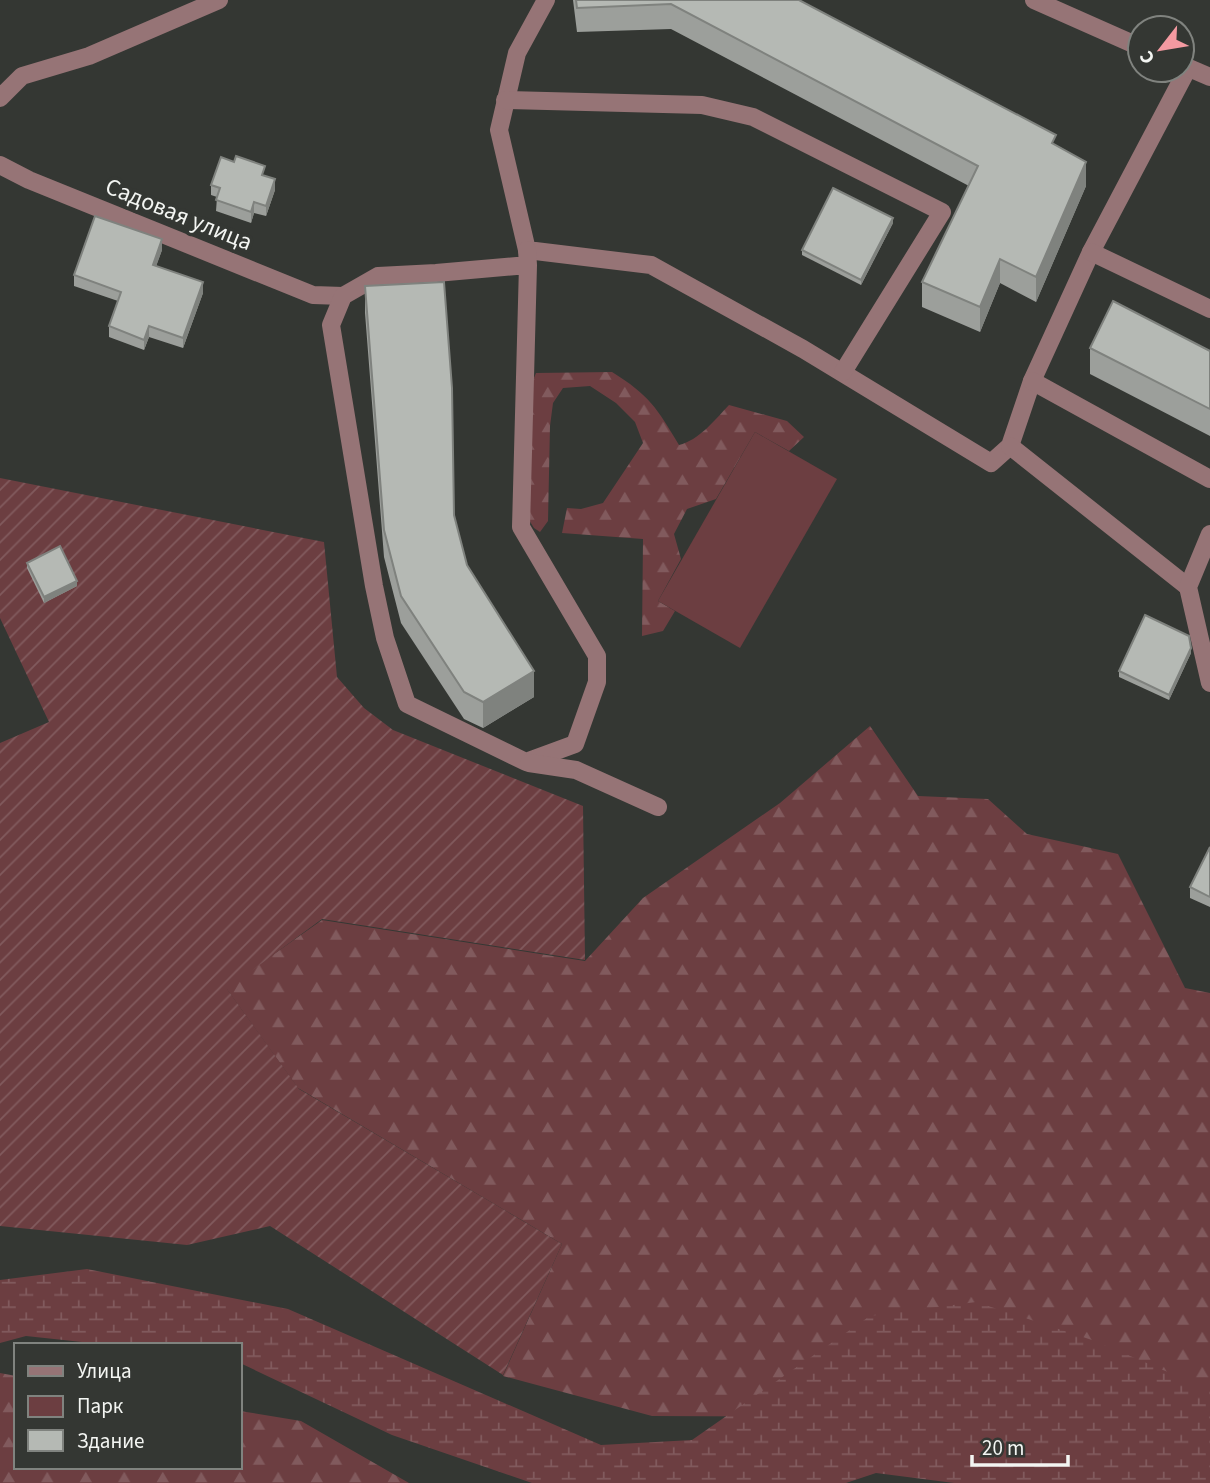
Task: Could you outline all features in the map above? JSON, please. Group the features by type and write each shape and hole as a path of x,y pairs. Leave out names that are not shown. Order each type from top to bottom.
{"street":[{"path":"0,98 22,76 89,57 219,0"},
{"path":"526,762 575,744 597,682 597,656 521,527 528,257 499,130 517,53 546,0"},
{"path":"1034,0 1054,4 1126,40"},
{"path":"658,807 576,770 526,762 407,704 384,638 331,325 343,296 379,276 436,274 528,257 651,265 843,372 991,463 1010,446 1032,381 1091,252 1176,84"},
{"path":"505,100 702,105 753,117 942,212 843,372"},
{"name":"Садовая улица","path":"0,165 29,180 313,296 343,296"},
{"path":"1091,252 1210,309"},
{"path":"1032,381 1210,479"},
{"path":"1010,446 1188,587"},
{"path":"1210,534 1188,587 1210,683"}],"green space":[{"path":"612,372 651,403 679,445 700,434 729,405 787,421 804,437 789,451 755,432 716,499 687,509 674,534 681,559 658,601 675,611 663,631 642,636 643,539 562,533 567,508 581,509 603,503 643,443 635,422 616,403 590,386 563,388 553,403 548,521 540,532 529,520 531,385 536,373"},
{"path":"755,432 837,479 740,648 658,601"},
{"path":"0,478 324,542 337,677 364,708 393,730 583,806 585,960 322,919 227,989 299,1089 562,1244 503,1375 270,1226 187,1245 0,1226 0,743 49,722 0,618"},
{"path":"870,726 918,796 988,799 1027,834 1118,854 1185,988 1210,993 1210,1483 1027,1418 652,1416 503,1376 562,1244 298,1088 226,988 322,920 585,961 643,898 780,803"},
{"path":"87,1269 288,1309 601,1445 692,1440 870,1316 976,1302 1095,1341 1210,1390 1210,1483 954,1483 876,1473 846,1483 532,1483 392,1435 242,1364 242,1343 91,1343 26,1336 0,1343 0,1280"},
{"path":"0,1373 14,1376 14,1469 242,1469 242,1411 301,1421 409,1483 0,1483"}],"building":[{"path":"576,0 799,0 1056,135 1052,143 1086,162 1036,277 1000,259 980,307 922,282 978,166 671,4 577,8"},
{"path":"236,156 265,166 262,175 275,179 266,206 254,202 251,212 216,200 220,188 211,185 221,157 234,162"},
{"path":"833,188 893,218 861,280 802,250"},
{"path":"95,216 162,239 153,265 203,282 183,338 149,326 144,340 109,326 121,292 74,275"},
{"path":"444,282 452,388 454,515 467,565 534,671 483,702 464,692 401,596 384,530 365,286"},
{"path":"1113,301 1210,351 1210,409 1090,348"},
{"path":"60,546 77,581 44,597 27,563"},
{"path":"1145,615 1189,636 1191,648 1169,695 1119,671"},
{"path":"1210,847 1210,897 1190,887"}]}
